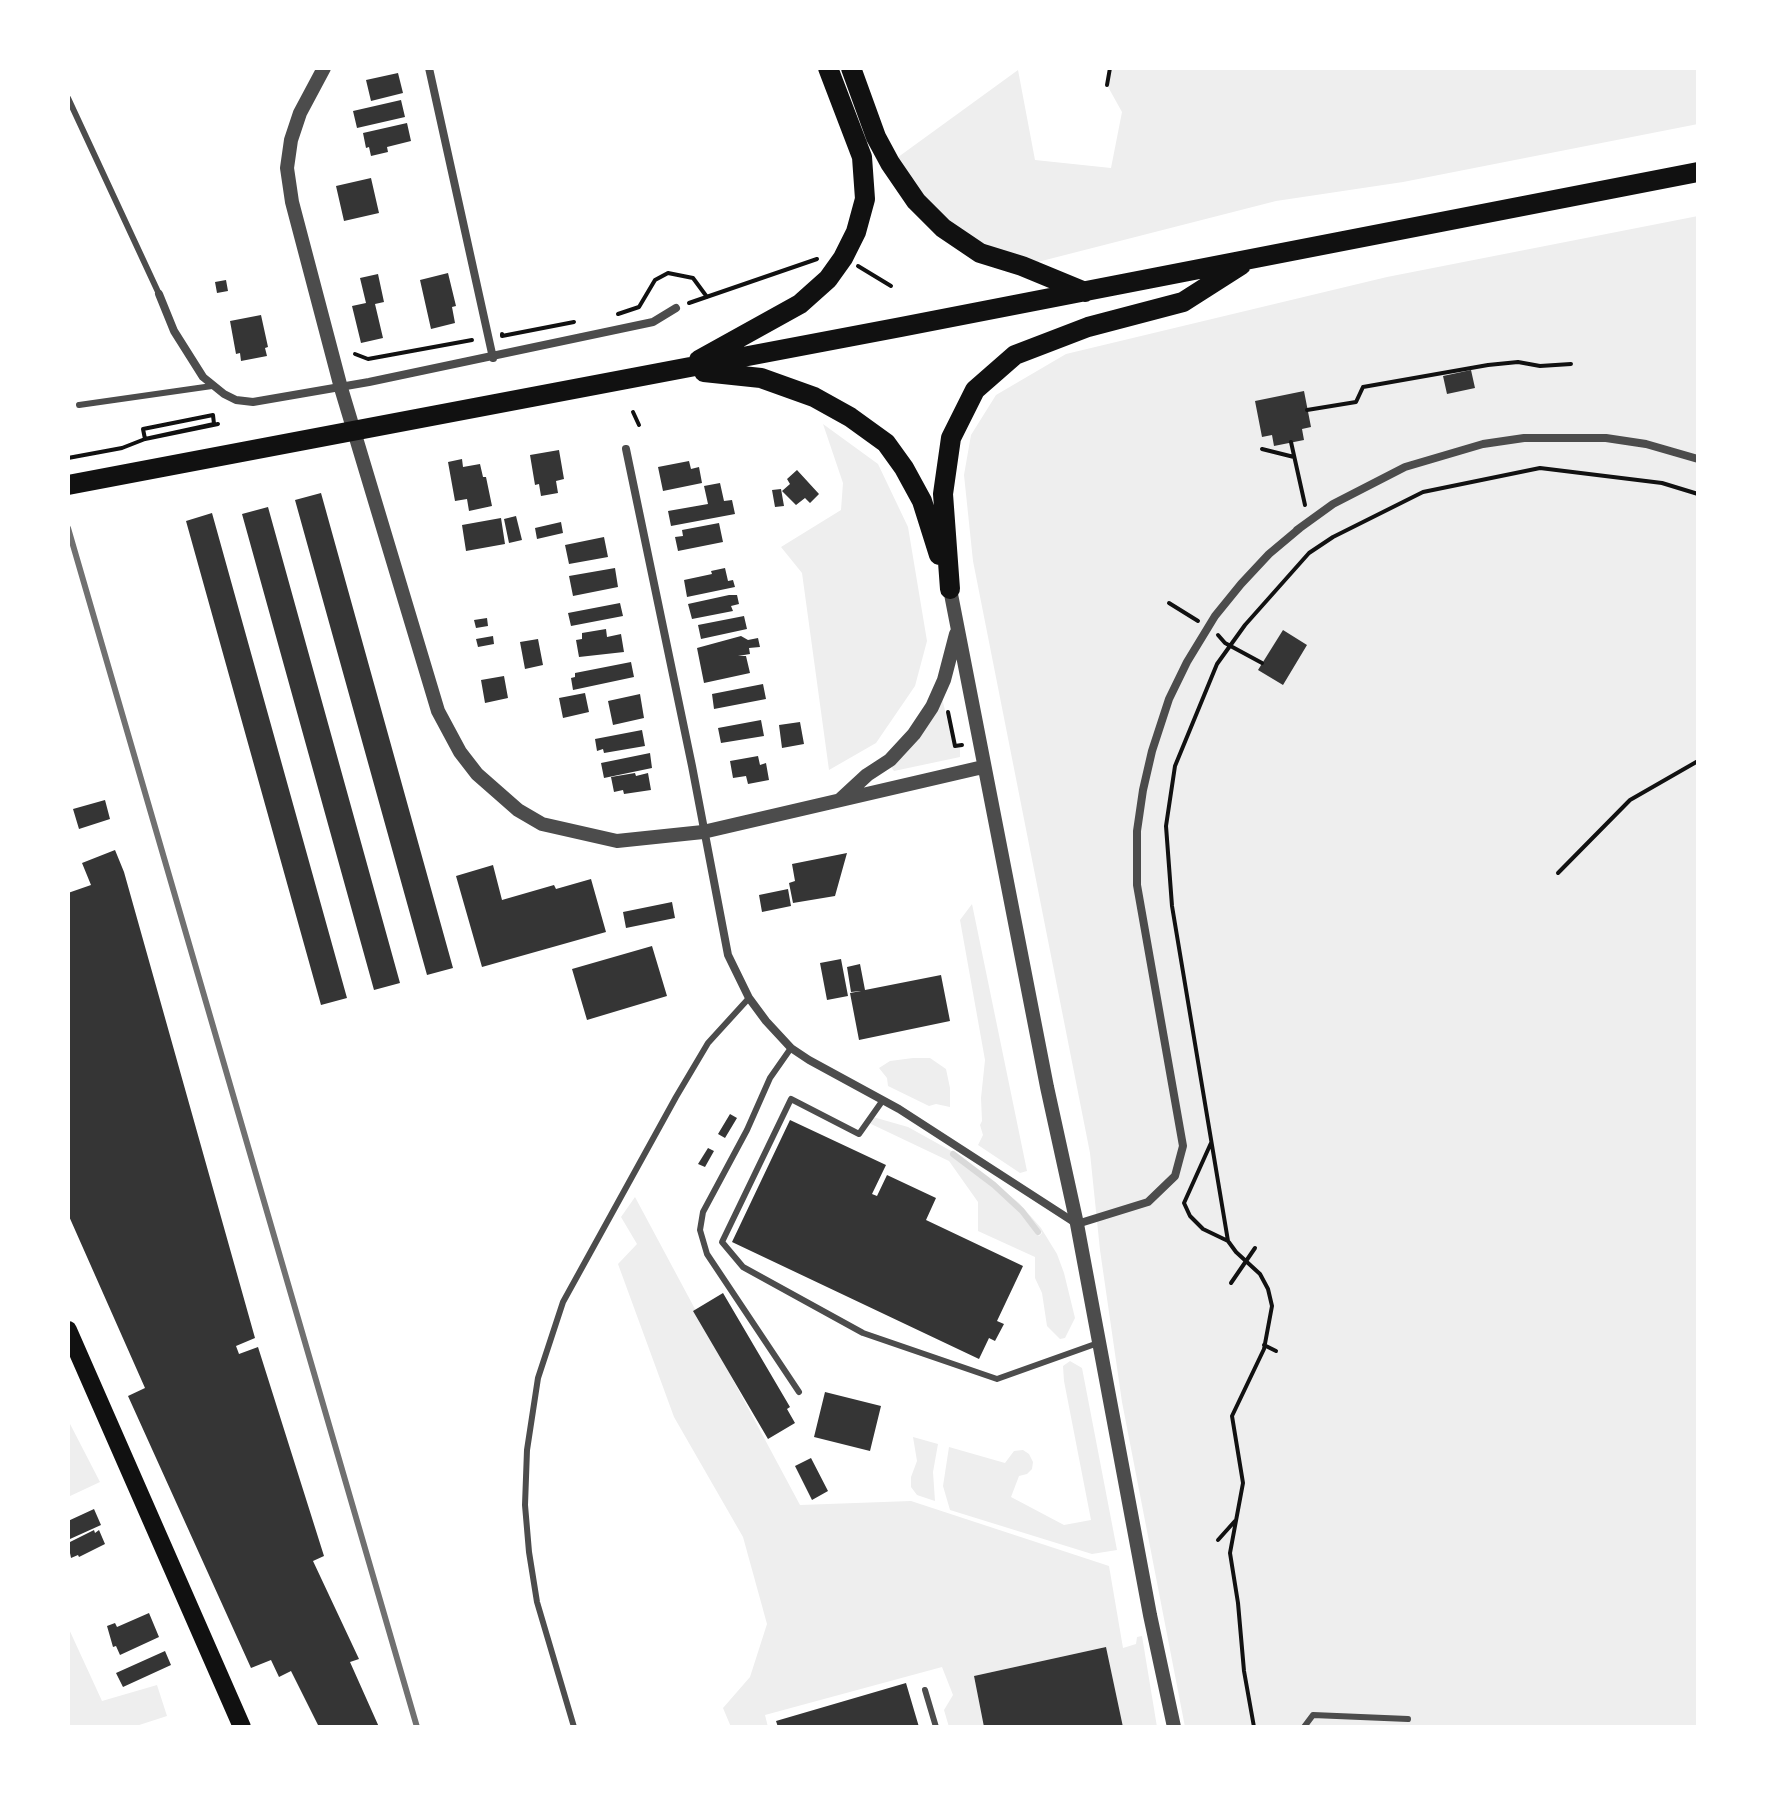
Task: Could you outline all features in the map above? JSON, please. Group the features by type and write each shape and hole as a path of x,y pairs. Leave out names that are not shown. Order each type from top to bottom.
{"highway":[{"path":"682,369 800,304 828,279 856,232 865,199 862,157 828,68"},
{"path":"851,68 876,137 890,163 916,201 943,228 980,253 1022,266 1085,292"},
{"path":"68,485 1698,172"},
{"path":"950,589 943,494 951,438 975,390 1015,355 1088,327 1183,302 1252,258"},
{"path":"682,369 761,378 814,397 850,417 886,443 922,501 950,589"}],"main road":[{"path":"68,1330 242,1727"}],"street":[{"path":"324,68 300,113 291,140 287,168 292,202 341,388 438,711 460,752 477,774 518,810 542,824 617,841 703,832 983,767"},
{"path":"429,68 493,358"},
{"path":"159,294 184,350 212,386 236,400 253,402 493,358 653,322 676,308"},
{"path":"626,449 728,955 749,998 791,1048 963,1147 1077,1224 1148,1202 1175,1176 1183,1146 1137,885 1137,831 1152,751 1169,699 1215,616 1241,584 1298,529 1333,504 1405,467 1483,444 1524,438 1606,438 1646,444 1698,459"},
{"path":"950,589 1174,1727"},
{"path":"840,800 867,775 890,760 914,734 932,707 944,680 957,630"}],"lane":[{"path":"68,98 159,294"},
{"path":"79,405 212,386"},
{"path":"574,1727 537,1602 529,1552 525,1505 527,1450 538,1378 563,1302 676,1097 708,1043 749,998"},
{"path":"791,1048 770,1078 747,1130 703,1212 700,1230 707,1254 799,1392"},
{"path":"883,1100 859,1134 791,1099 722,1242 743,1267 863,1333 997,1379 1099,1342"},
{"path":"925,1690 936,1727"},
{"path":"1304,1727 1313,1715 1408,1719"}],"path":[{"path":"1107,85 1110,68"},
{"path":"676,308 818,258"},
{"path":"852,262 891,286"},
{"path":"614,315 639,307 655,280 668,273 693,278 707,297"},
{"path":"502,336 586,320"},
{"path":"355,354 368,359 472,340"},
{"path":"1307,410 1356,402 1363,387 1488,365 1518,362 1540,366 1571,364"},
{"path":"633,412 639,425"},
{"path":"68,458 122,448 145,439 214,424 213,415 143,429 145,439"},
{"path":"145,439 218,424"},
{"path":"1291,442 1305,505"},
{"path":"1262,449 1294,457"},
{"path":"1228,1241 1172,906 1166,826 1175,766 1217,664 1245,625 1309,553 1333,537 1423,492 1540,468 1662,483 1698,494"},
{"path":"947,710 955,746 962,745"},
{"path":"1558,873 1630,800 1698,761"},
{"path":"1212,1141 1184,1203 1190,1216 1203,1229 1228,1241 1260,1274 1272,1306 1264,1345 1232,1416 1243,1483 1230,1553 1254,1727"},
{"path":"1231,1283 1255,1248"},
{"path":"1264,1345 1276,1351"},
{"path":"1218,1540 1238,1519"}],"shaded area":[{"path":"1110,68 1698,68 1698,124 1403,182 1276,201 1022,266 980,253 890,163 1018,70 1035,160 1111,168 1122,112 1107,85"},
{"path":"1698,216 1698,1727 1185,1727 1122,1402 1100,1250 1090,1153 973,561 964,475 971,435 996,395 1066,354 1387,277"},
{"path":"823,424 878,464 908,527 927,641 915,686 876,743 829,770 802,573 781,547 841,510 843,483"},
{"path":"942,698 954,748 960,748 960,757 894,771 891,767 920,736"},
{"path":"972,904 1027,1171 1020,1173 978,1145 983,1135 980,1125 985,1060 960,920"},
{"path":"930,1058 946,1069 950,1107 929,1106 888,1086 887,1078 879,1068 890,1061"},
{"path":"873,1117 908,1127 953,1152 952,1155 1020,1212 1039,1236 1042,1233 1024,1211 995,1184 1019,1203 1041,1228 1057,1254 1075,1318 1065,1338 1060,1339 1047,1326 1042,1293 1035,1278 1035,1257 978,1231 978,1202 949,1161 869,1123"},
{"path":"635,1197 800,1505 911,1501 1109,1566 1123,1648 1136,1644 1137,1637 1142,1636 1157,1727 1123,1727 1106,1647 974,1676 984,1727 949,1727 944,1710 953,1695 942,1667 765,1715 768,1727 731,1727 723,1708 750,1677 767,1624 743,1537 674,1417 618,1264 637,1244 621,1217"},
{"path":"1070,1361 1082,1368 1117,1550 1092,1554 950,1510 943,1486 949,1447 1005,1463 1014,1451 1023,1450 1033,1462 1032,1469 1019,1476 1011,1497 1064,1525 1091,1520 1064,1381 1063,1366"},
{"path":"68,1420 100,1482 68,1497"},
{"path":"913,1437 938,1444 933,1472 935,1501 917,1495 911,1487 917,1461"},
{"path":"68,1627 102,1701 157,1685 167,1716 133,1727 68,1727"}],"building":[{"path":"398,73 403,93 371,101 366,80"},
{"path":"401,100 405,117 357,128 353,111"},
{"path":"407,123 411,141 387,147 388,152 371,156 363,133"},
{"path":"371,178 379,213 344,221 336,186"},
{"path":"448,273 456,306 452,307 455,323 431,329 420,280"},
{"path":"378,274 384,302 375,304 383,338 361,343 352,306 366,303 360,278"},
{"path":"226,280 228,291 217,293 215,282"},
{"path":"261,315 267,356 241,361 240,353 236,354 230,321"},
{"path":"1471,370 1475,388 1447,394 1443,376"},
{"path":"1304,391 1311,427 1302,429 1304,440 1274,446 1272,435 1262,437 1255,401"},
{"path":"559,450 564,479 556,481 558,493 541,496 539,484 535,485 530,455"},
{"path":"462,459 463,467 480,464 492,506 469,511 467,499 455,501 448,462"},
{"path":"689,461 691,469 699,467 702,483 663,491 658,467"},
{"path":"797,470 819,494 810,503 805,498 796,505 782,491 790,484 787,479"},
{"path":"720,483 724,501 732,500 735,514 671,526 668,511 708,504 704,486"},
{"path":"781,489 784,506 775,507 772,490"},
{"path":"321,493 453,968 427,975 295,500"},
{"path":"268,507 400,983 374,990 242,514"},
{"path":"212,513 347,998 321,1005 186,521"},
{"path":"516,516 522,540 509,543 504,519"},
{"path":"501,518 505,544 466,551 462,525"},
{"path":"561,522 563,533 537,539 535,528"},
{"path":"719,523 723,542 678,551 675,537 683,536 682,530"},
{"path":"604,537 608,557 569,564 565,545"},
{"path":"615,568 618,587 573,596 569,576"},
{"path":"725,568 728,581 733,580 735,587 687,597 684,580"},
{"path":"737,595 739,604 731,606 733,611 692,619 688,604"},
{"path":"620,603 623,616 571,626 568,613"},
{"path":"744,616 747,629 701,639 698,625"},
{"path":"487,618 488,626 476,628 474,620"},
{"path":"606,629 607,637 621,634 624,652 579,657 576,640 582,639 582,633"},
{"path":"1283,630 1307,645 1283,685 1258,670"},
{"path":"493,636 494,644 478,647 476,639"},
{"path":"741,636 748,640 758,638 760,647 749,648 750,654 738,656 746,656 750,673 704,683 697,648"},
{"path":"538,639 543,665 525,669 520,642"},
{"path":"631,662 634,677 573,690 571,678 575,677 575,673"},
{"path":"504,676 508,698 485,703 481,680"},
{"path":"763,684 766,699 714,709 712,694"},
{"path":"585,693 589,712 563,718 559,698"},
{"path":"640,694 644,718 613,725 608,701"},
{"path":"761,720 764,736 721,743 718,728"},
{"path":"800,722 804,744 782,748 779,725"},
{"path":"642,730 645,746 604,753 603,749 597,751 595,739"},
{"path":"650,753 652,768 604,778 601,763"},
{"path":"758,756 760,765 766,763 769,780 748,784 746,776 733,778 730,761"},
{"path":"635,773 636,776 648,773 651,790 624,794 623,790 614,792 611,777"},
{"path":"105,800 110,819 79,829 73,809"},
{"path":"115,850 124,872 255,1338 236,1346 239,1354 258,1347 324,1556 313,1561 359,1659 350,1662 379,1727 319,1727 291,1671 279,1677 271,1660 251,1668 128,1396 145,1388 68,1214 68,893 91,885 82,863"},
{"path":"847,853 835,896 793,903 789,883 795,881 792,864"},
{"path":"493,865 502,900 554,885 556,889 591,879 606,932 482,967 456,876"},
{"path":"788,889 791,906 762,912 759,895"},
{"path":"672,902 675,918 626,928 623,912"},
{"path":"652,946 667,996 587,1020 572,969"},
{"path":"841,959 848,996 827,1000 820,963"},
{"path":"860,964 865,990 941,975 950,1021 859,1040 850,993 861,991 851,992 847,967"},
{"path":"730,1114 737,1118 725,1138 718,1134"},
{"path":"790,1120 886,1165 872,1194 877,1196 887,1175 936,1198 926,1220 1023,1266 997,1321 1004,1324 995,1341 989,1338 979,1359 732,1242"},
{"path":"708,1148 714,1151 705,1167 698,1164"},
{"path":"723,1293 790,1407 787,1409 795,1423 768,1439 693,1311"},
{"path":"825,1392 881,1406 870,1451 814,1437"},
{"path":"811,1458 828,1491 812,1500 795,1466"},
{"path":"94,1509 101,1525 70,1539 68,1521"},
{"path":"94,1530 95,1533 99,1530 105,1544 71,1558 68,1543"},
{"path":"149,1613 159,1637 120,1655 116,1646 113,1647 107,1626 115,1623 117,1627"},
{"path":"1106,1647 1123,1727 984,1727 974,1676"},
{"path":"165,1651 171,1665 123,1687 116,1673"},
{"path":"906,1683 919,1727 778,1727 776,1721"}],"waterway":[{"path":"953,1154 994,1185 1022,1211 1038,1232"}],"railway":[{"path":"68,528 417,1727"}]}
